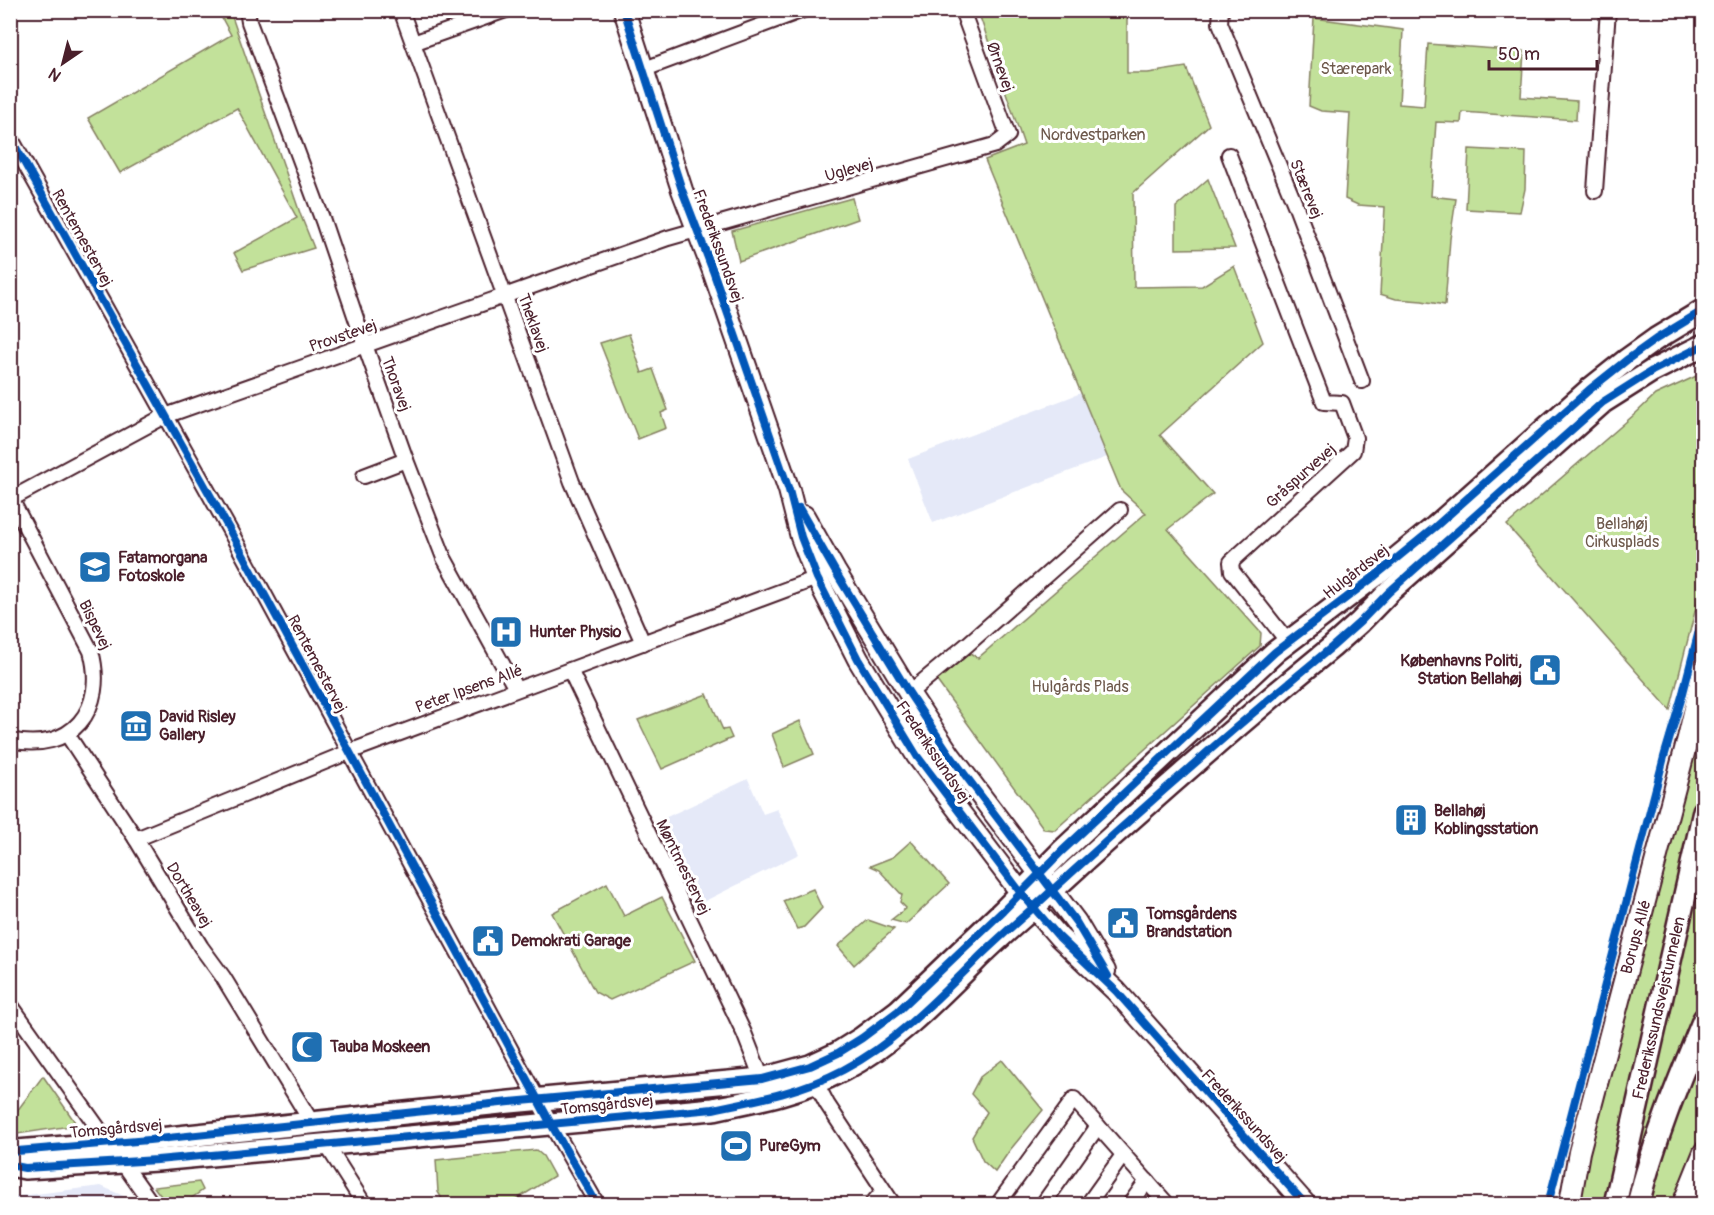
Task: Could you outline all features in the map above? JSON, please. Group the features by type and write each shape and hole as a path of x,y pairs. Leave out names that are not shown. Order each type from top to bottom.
{"main road":[{"name":"Hulgårdsvej","path":"1036,889 1266,660 1435,527 1589,390 1656,339 1704,310"},
{"path":"1630,384 1661,352 1704,326"},
{"name":"Hulgårdsvej","path":"1036,889 1141,810 1332,647 1389,592 1603,402 1630,384 1704,345"},
{"name":"Frederikssundsvejstunnelen","path":"1615,1204 1704,811"},
{"name":"Tomsgårdsvej","path":"10,1154 17,1151 110,1144 762,1079 810,1066 838,1053 862,1038 898,1011 1036,889"},
{"name":"Tomsgårdsvej","path":"10,1165 25,1168 157,1160 713,1109 778,1096 816,1083 845,1069 908,1025 954,984 1036,889"},
{"name":"Frederikssundsvejstunnelen","path":"1638,1204 1671,1098 1704,1018"}],"street":[{"name":"Thoravej","path":"247,10 249,22 323,221 406,460 444,558 516,689"},
{"name":"Theklavej","path":"401,10 572,482 643,643"},
{"path":"413,43 506,10"},
{"name":"Frederikssundsvej","path":"624,10 682,190 789,490 826,575 858,660 897,726 934,780 1036,889 1077,922 1116,991 1305,1204"},
{"path":"642,70 803,10"},
{"name":"Ørnevej","path":"962,10 1008,135"},
{"name":"Stærevej","path":"1221,10 1220,23 1296,207 1362,381"},
{"path":"1595,191 1608,10"},
{"name":"Uglevej","path":"698,230 995,145 1008,135"},
{"name":"Rentemestervej","path":"10,137 234,539 551,1124 597,1204"},
{"name":"Gråspurvevej","path":"1229,155 1324,402 1342,403 1356,438 1353,451 1231,562 1232,571 1288,642"},
{"name":"Provstevej","path":"11,498 165,416 669,238 698,230"},
{"path":"364,476 406,460"},
{"name":"Bispevej","path":"11,498 92,651 96,667 94,696 88,710 80,722 67,734"},
{"path":"909,693 1120,510"},
{"name":"Frederikssundsvej","path":"826,575 909,693 1036,889"},
{"name":"Peter Ipsens Allé","path":"136,839 349,752 826,575"},
{"name":"Møntmestervej","path":"570,670 744,1033 762,1079"},
{"name":"Borups Allé","path":"1570,1202 1579,1152 1704,670"},
{"path":"10,740 40,743 67,734"},
{"name":"Dortheavej","path":"67,734 136,839 201,947 223,977 312,1123"},
{"path":"10,1004 152,1204"},
{"path":"816,1083 827,1104 893,1204"},
{"path":"998,1204 1074,1099 1167,1204"},
{"path":"1043,1204 1098,1126"},
{"path":"326,1144 364,1204"},
{"path":"1683,1204 1704,1152"},
{"path":"1088,1204 1123,1155"},
{"path":"1130,1204 1147,1181"},
{"path":"872,1204 883,1191"}],"shaded area":[{"path":"1081,393 1107,457 933,523 908,459"},
{"path":"748,779 763,814 777,809 799,854 703,902 694,883 688,885 656,822"},
{"path":"101,1186 128,1198 133,1204 11,1204 11,1197"}],"green space":[{"path":"218,11 230,11 314,248 243,270 234,253 297,218 237,108 120,173 88,118 231,35"},
{"path":"978,11 1127,11 1127,73 1148,73 1186,67 1209,125 1133,193 1134,287 1202,286 1234,266 1263,342 1160,435 1213,494 1168,529 1261,633 1260,646 1055,830 1044,829 937,681 970,653 978,658 1146,513 1121,490 985,160 1024,145"},
{"name":"Stærepark","path":"1314,18 1403,30 1399,104 1424,106 1428,44 1524,51 1521,97 1577,101 1576,120 1462,112 1461,123 1436,122 1431,196 1456,199 1450,239 1445,305 1396,299 1380,294 1385,207 1358,205 1345,199 1350,113 1321,111 1309,106"},
{"path":"1469,149 1526,152 1525,189 1520,212 1466,209"},
{"path":"1208,179 1235,248 1176,249 1176,207"},
{"path":"852,198 858,219 739,261 732,231"},
{"path":"629,334 642,373 653,369 668,410 661,413 666,428 638,439 600,343"},
{"name":"Bellahøj Cirkusplads","path":"1703,373 1703,580 1670,710 1507,525 1655,395"},
{"path":"707,694 723,730 728,729 732,738 662,769 638,720"},
{"path":"1703,707 1703,1132 1674,1204 1614,1204 1581,1199 1598,1108"},
{"path":"800,721 814,754 784,767 772,734"},
{"path":"911,841 949,884 906,924 891,920 906,908 900,902 902,895 879,870 870,866 893,857"},
{"path":"607,883 624,916 662,897 695,961 610,1000 595,992 552,913"},
{"path":"813,889 822,908 804,927 797,929 783,901"},
{"path":"868,920 894,929 854,965 838,946"},
{"path":"1002,1060 1043,1110 995,1172 983,1161 972,1137 987,1112 971,1094 980,1077"},
{"path":"43,1076 77,1125 11,1135 11,1119"},
{"path":"536,1150 543,1156 554,1176 509,1204 445,1204 438,1192 436,1160"},
{"path":"199,1182 203,1190 183,1204 167,1204 154,1187"}],"cycle path":[{"path":"624,10 682,190 713,271 789,490 801,537 817,578 858,659 917,756 1021,893 1059,937 1116,991 1305,1204"},
{"path":"10,137 229,529 551,1124 597,1204"},
{"path":"10,1154 17,1151 762,1079 810,1066 838,1053 898,1011 1061,852 1275,652 1435,527 1589,390 1656,339 1704,310"},
{"path":"10,1165 25,1168 157,1160 713,1109 763,1099 827,1078 879,1048 913,1021 990,947 1108,840 1332,647 1389,592 1603,402 1652,371 1704,345"},
{"path":"799,508 909,693 950,755 1076,922 1108,976"},
{"path":"1548,1204 1704,611"}],"place":[{"name":"Fatamorgana Fotoskole","path":"95,567"},
{"name":"Hunter Physio","path":"506,632"},
{"name":"Københavns Politi, Station Bellahøj","path":"1545,670"},
{"name":"David Risley Gallery","path":"136,726"},
{"name":"Bellahøj Koblingsstation","path":"1411,820"},
{"name":"Tomsgårdens Brandstation","path":"1123,923"},
{"name":"Demokrati Garage","path":"488,941"},
{"name":"Tauba Moskeen","path":"307,1047"},
{"name":"PureGym","path":"736,1146"}],"park label":[{"name":"Nordvestparken","path":"1093,135"},
{"name":"Hulgårds Plads","path":"1080,687"}]}
